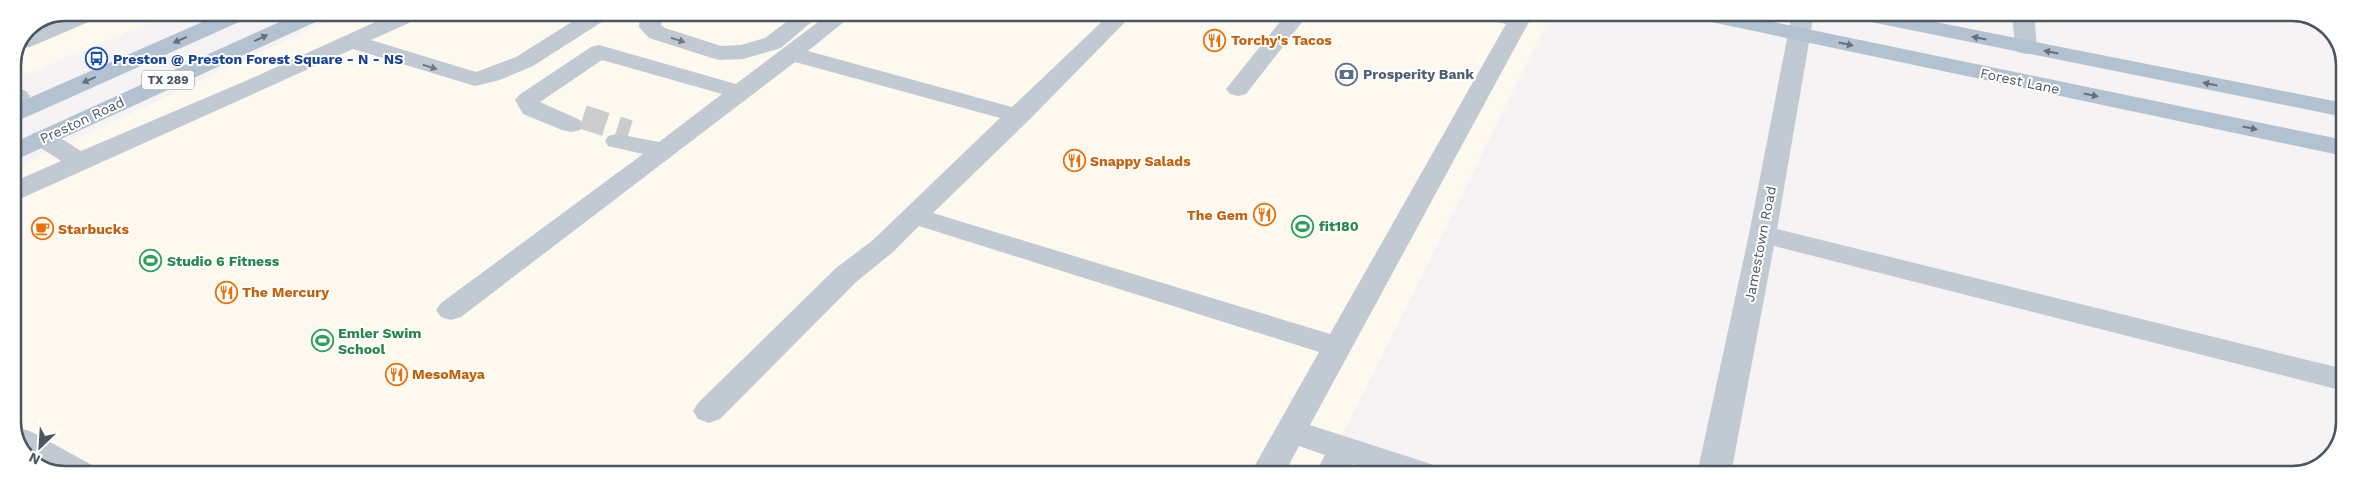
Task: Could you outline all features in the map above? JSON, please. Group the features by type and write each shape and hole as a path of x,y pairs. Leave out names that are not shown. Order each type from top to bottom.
{"main road":[{"name":"TX 289","path":"21,110 222,21"},
{"name":"Preston Road","path":"21,148 298,21"},
{"name":"Forest Lane","path":"1773,21 1801,24 2336,146"},
{"path":"1896,21 2336,108"},
{"path":"21,126 42,138"}],"street":[{"path":"31,38 70,21"},
{"path":"21,188 79,161 258,84 395,21"},
{"path":"351,41 475,79 496,76 514,67 587,21"},
{"path":"651,21 650,27 657,33 720,53 743,52 773,43 800,21"},
{"path":"451,310 833,21"},
{"path":"709,411 846,275 884,246 1115,21"},
{"path":"1238,89 1292,21"},
{"path":"1272,466 1518,21"},
{"path":"2024,21 2026,47"},
{"name":"Jamestown Road","path":"1716,466 1763,234 1801,24"},
{"path":"577,121 532,109 527,100 599,52 740,92"},
{"path":"789,53 1019,116"},
{"path":"623,137 664,150"},
{"path":"42,138 79,161"},
{"path":"914,216 1338,347"},
{"path":"1763,234 2336,378"},
{"path":"1291,431 1338,461 1370,466"},
{"path":"29,445 66,466"}],"shaded area":[{"path":"66,21 153,21 21,77 22,57 29,41 34,34 49,25"},
{"path":"327,21 1548,21 1327,466 57,465 43,460 32,451 25,438 21,424 21,165"}],"tunnel":[{"path":"583,117 629,132"}],"place":[{"name":"Torchy's Tacos","path":"1215,40"},
{"name":"Preston @ Preston Forest Square - N - NS","path":"97,59"},
{"name":"Prosperity Bank","path":"1347,74"},
{"name":"Snappy Salads","path":"1074,161"},
{"name":"The Gem","path":"1264,215"},
{"name":"fit180","path":"1303,226"},
{"name":"Starbucks","path":"42,229"},
{"name":"Studio 6 Fitness","path":"151,261"},
{"name":"The Mercury","path":"226,292"},
{"name":"Emler Swim School","path":"322,341"},
{"name":"MesoMaya","path":"396,374"}]}
